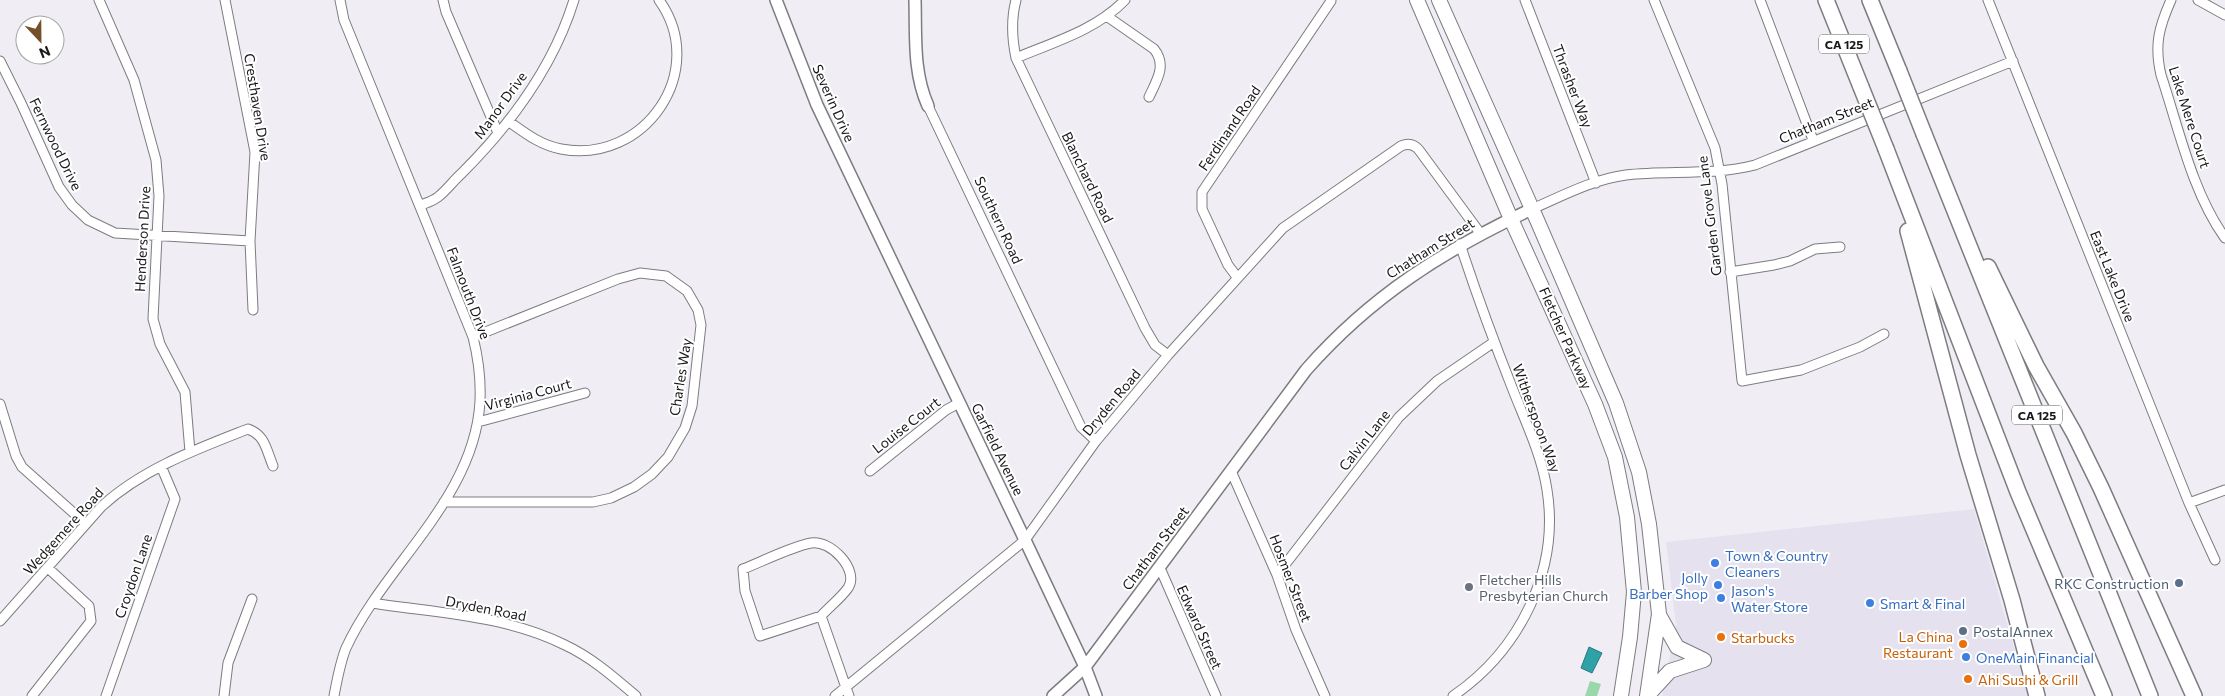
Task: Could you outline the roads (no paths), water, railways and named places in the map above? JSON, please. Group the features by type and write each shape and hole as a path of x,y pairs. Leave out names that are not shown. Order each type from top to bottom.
{"highway":[{"name":"CA 125","path":"1826,0 2018,492 2104,696"},
{"name":"CA 125","path":"1870,0 2150,696"},
{"path":"1888,155 1968,455 2012,600 2037,696"},
{"path":"1942,179 2036,366 2074,433 2101,488 2194,696"}],"main road":[{"name":"Fletcher Parkway","path":"1416,0 1511,219 1595,404 1615,457 1627,517 1634,592 1630,637 1621,696"},
{"name":"Fletcher Parkway","path":"1439,0 1616,403 1638,472 1649,524 1659,614 1647,696"},
{"path":"1647,696 1676,667 1704,660 1677,647 1659,614"}],"street":[{"name":"Henderson Drive","path":"99,0 134,80 154,154 159,186 153,319 160,344 185,392 190,452"},
{"name":"Cresthaven Drive","path":"225,0 254,152 250,241 253,310"},
{"name":"Falmouth Drive","path":"334,696 346,649 372,603 444,502 463,467 478,422 480,400 478,357 473,336 344,20 340,0"},
{"path":"443,0 446,12 498,133"},
{"name":"Manor Drive","path":"420,206 437,197 508,121 542,70 568,19 574,0"},
{"path":"508,121 540,142 570,151 592,150 613,145 641,129 656,114 668,96 676,65 674,33 667,13 659,0"},
{"name":"Severin Drive","path":"776,0 817,105 869,217"},
{"name":"Southern Road","path":"915,0 916,65 918,80 928,106 1081,427 1096,441"},
{"name":"Blanchard Road","path":"1016,0 1012,24 1016,58 1145,328 1155,345 1168,355"},
{"path":"1016,58 1091,27 1108,17 1125,0"},
{"name":"Thrasher Way","path":"1525,0 1596,182"},
{"name":"Garden Grove Lane","path":"1654,0 1715,148 1742,380 1801,370 1860,347 1884,334"},
{"path":"1760,0 1814,140"},
{"name":"East Lake Drive","path":"1988,0 2189,503 2215,560"},
{"name":"Lake Mere Court","path":"2171,0 2160,25 2158,36 2158,58 2161,75 2201,195 2212,218 2225,238"},
{"path":"2198,0 2225,15"},
{"name":"Ferdinand Road","path":"1237,277 1228,265 1202,209 1202,192 1332,1"},
{"path":"1108,17 1154,49 1158,56 1160,72 1149,97"},
{"name":"Fernwood Drive","path":"0,61 21,103 58,187 72,205 88,220 115,233 250,241"},
{"name":"Chatham Street","path":"1053,696 1084,667 1160,568 1306,370 1332,341 1377,301 1460,244 1532,209 1596,182 1625,175 1719,171 1741,169 1755,165 2013,61"},
{"name":"Dryden Road","path":"835,696 1025,540 1096,441 1168,355 1283,228 1401,146 1410,144 1419,150 1480,233"},
{"name":"Garfield Avenue","path":"869,217 1025,540 1096,696"},
{"name":"Witherspoon Way","path":"1453,696 1485,671 1506,647 1519,628 1541,579 1549,536 1548,499 1542,465 1494,342 1460,244"},
{"path":"1730,272 1782,263 1815,250 1840,247"},
{"name":"Charles Way","path":"444,502 582,504 611,498 638,484 652,474 668,457 685,428 692,406 701,324 695,303 680,285 666,276 640,273 618,279 473,336"},
{"name":"Calvin Lane","path":"1277,576 1399,417 1437,381 1494,342"},
{"name":"Virginia Court","path":"478,422 585,394"},
{"name":"Louise Court","path":"870,471 946,410 959,403"},
{"path":"0,404 16,456 22,467 86,524"},
{"name":"Wedgemere Road","path":"0,621 112,496 160,466 248,429 258,432 261,436 273,466"},
{"name":"Croydon Lane","path":"106,696 175,499 160,466"},
{"name":"Hosmer Street","path":"1231,471 1277,576 1296,630 1325,696"},
{"path":"2189,503 2225,490"},
{"path":"812,543 828,544 850,571 849,587 821,616 760,636 745,590 743,569 812,543"},
{"path":"32,696 91,621 89,606 48,568"},
{"name":"Edward Street","path":"1160,568 1216,696"},
{"path":"224,696 228,663 252,599"},
{"name":"Dryden Road","path":"372,603 492,620 538,633 574,650 636,696"},
{"path":"821,616 849,696"}],"water":[{"path":"1589,647 1602,653 1592,673 1581,668"}],"place":[{"name":"Town & Country Cleaners","path":"1715,563"},
{"name":"RKC Construction","path":"2179,583"},
{"name":"Jolly Barber Shop","path":"1718,585"},
{"name":"Fletcher Hills Presbyterian Church","path":"1469,587"},
{"name":"Jason's Water Store","path":"1721,598"},
{"name":"Smart & Final","path":"1870,603"},
{"name":"PostalAnnex","path":"1963,631"},
{"name":"Starbucks","path":"1721,637"},
{"name":"La China Restaurant","path":"1963,644"},
{"name":"OneMain Financial","path":"1966,657"},
{"name":"Ahi Sushi & Grill","path":"1968,679"}]}
